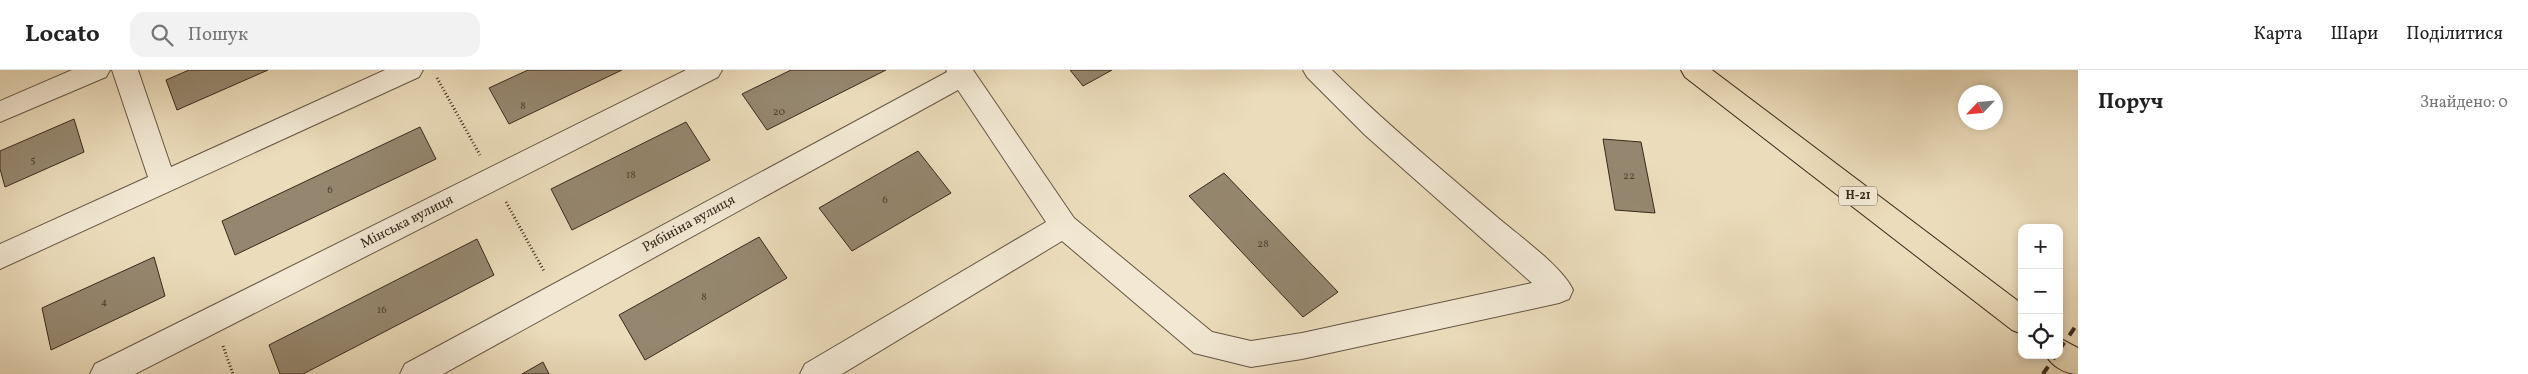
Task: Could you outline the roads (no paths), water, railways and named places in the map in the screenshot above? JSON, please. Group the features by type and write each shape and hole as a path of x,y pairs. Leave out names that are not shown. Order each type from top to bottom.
{"main road":[{"name":"Н-21","path":"1694,70 2018,319"},
{"path":"2063,354 2078,365"}],"street":[{"path":"0,112 97,70"},
{"path":"125,70 163,182"},
{"path":"0,257 410,70"},
{"name":"Мінська вулиця","path":"105,374 709,70"},
{"path":"961,72 1064,226 1204,344 1251,354 1302,346 1559,290 1509,242 1355,112 1316,70"},
{"name":"Рябініна вулиця","path":"415,374 961,72"},
{"path":"815,374 1064,226"}],"railway":[{"path":"2063,344 2078,323"},
{"path":"2043,374 2053,359"}]}
